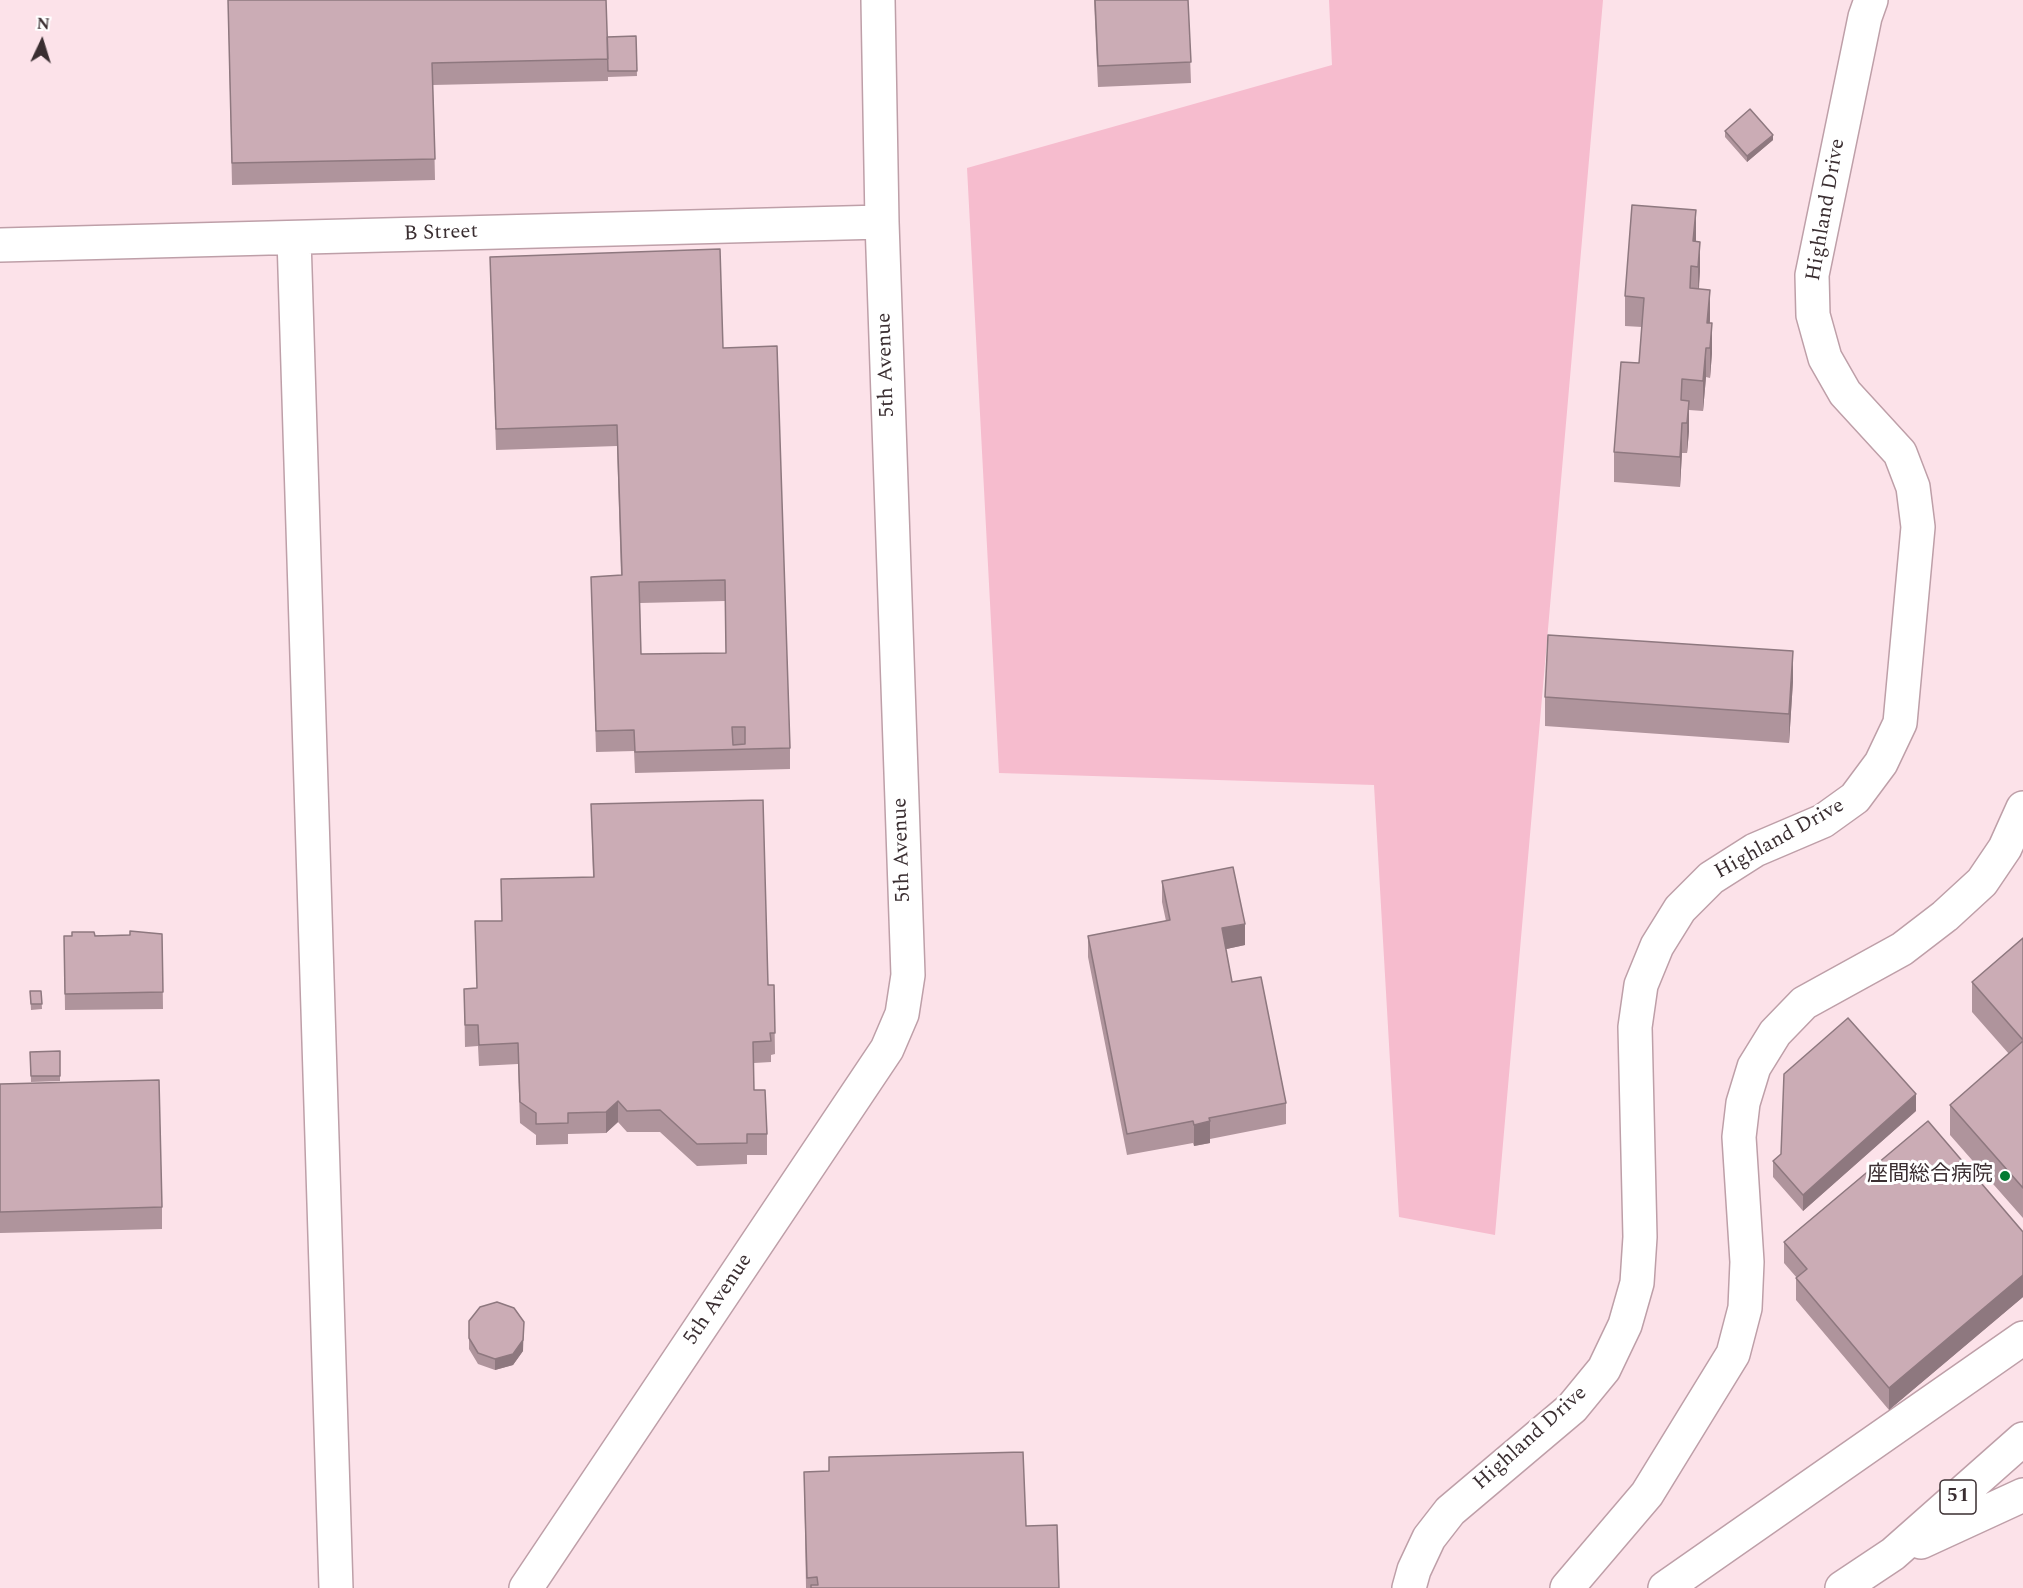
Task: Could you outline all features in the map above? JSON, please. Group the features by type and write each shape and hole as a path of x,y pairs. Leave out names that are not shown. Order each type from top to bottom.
{"main road":[{"name":"5th Avenue","path":"526,1588 887,1049 902,1014 908,975 882,222 878,0"},
{"name":"Highland Drive","path":"1409,1588 1413,1570 1429,1538 1450,1511 1572,1408 1604,1369 1625,1325 1636,1283 1640,1237 1635,1027 1641,985 1657,946 1680,909 1711,878 1755,850 1822,820 1855,798 1881,763 1900,723 1918,527 1913,487 1900,453 1845,393 1825,358 1813,315 1812,274 1871,0"},
{"name":"B Street","path":"0,245 882,222"},
{"path":"294,238 336,1588"},
{"path":"1567,1588 1647,1494 1733,1354 1744,1308 1747,1262 1739,1137 1743,1103 1754,1067 1775,1033 1804,1002 1902,949 1945,916 1982,882 2005,848 2023,808"},
{"path":"1665,1588 2023,1338"},
{"name":"51","path":"1842,1588 1893,1554 2023,1439"},
{"name":"51","path":"1966,1522 2023,1476"},
{"name":"51","path":"1893,1554 2023,1495"}],"shaded area":[{"path":"1329,0 1603,0 1495,1235 1399,1217 1374,785 999,773 967,168 1332,65"}],"building":[{"path":"228,0 606,0 608,59 432,63 435,159 232,163"},
{"path":"1095,0 1188,0 1191,62 1098,66"},
{"path":"636,36 637,71 608,71 607,37"},
{"path":"1750,109 1773,135 1747,156 1725,131"},
{"path":"1632,205 1696,210 1693,241 1700,242 1698,267 1691,266 1690,288 1710,290 1707,323 1712,323 1710,348 1706,348 1703,381 1682,379 1681,400 1689,401 1687,423 1682,423 1680,457 1614,452 1621,362 1639,363 1644,298 1625,296"},
{"path":"720,249 723,348 777,346 790,748 635,752 634,730 596,731 591,577 622,575 617,425 496,429 490,257","holes":["725,580 726,653 641,654 639,582","732,727 745,727 745,744 733,745"]},
{"path":"1548,635 1793,651 1789,714 1545,697"},
{"path":"763,800 768,985 774,985 775,1033 770,1033 771,1041 753,1042 754,1090 765,1090 767,1134 747,1134 747,1143 697,1144 660,1110 627,1111 618,1101 606,1112 568,1113 568,1123 536,1124 536,1113 520,1102 518,1043 479,1045 478,1025 465,1025 464,989 477,988 475,921 502,921 501,879 594,877 591,804"},
{"path":"1233,867 1245,924 1222,928 1232,982 1261,977 1286,1103 1209,1118 1210,1121 1194,1125 1193,1121 1127,1134 1088,936 1170,920 1162,881"},
{"path":"130,931 162,934 163,992 65,994 64,936 72,936 72,932 94,932 95,936 130,935"},
{"path":"2023,938 2023,1040 1972,982"},
{"path":"30,991 41,991 42,1004 31,1004"},
{"path":"1848,1018 1916,1094 1803,1195 1773,1161 1781,1154 1784,1074"},
{"name":"座間総合病院","path":"2023,1041 2023,1188 1950,1105"},
{"path":"60,1051 60,1076 31,1076 30,1052"},
{"path":"159,1080 162,1207 0,1212 0,1084"},
{"path":"1928,1121 2023,1232 2023,1275 1889,1388 1796,1278 1807,1269 1784,1242"},
{"path":"497,1302 514,1308 524,1322 523,1340 513,1354 495,1359 478,1353 469,1338 469,1321 480,1307"},
{"path":"1023,1452 1026,1526 1057,1525 1059,1588 811,1588 811,1585 818,1585 817,1577 807,1578 804,1472 829,1471 829,1457"}],"place":[{"name":"座間総合病院","path":"2005,1176"}]}
